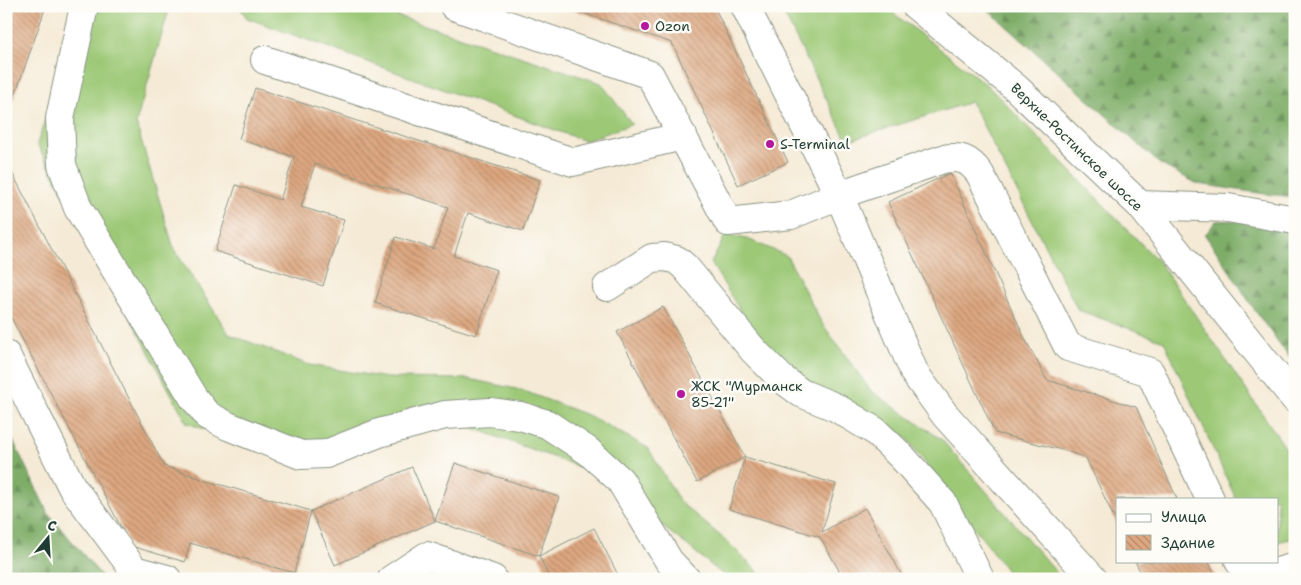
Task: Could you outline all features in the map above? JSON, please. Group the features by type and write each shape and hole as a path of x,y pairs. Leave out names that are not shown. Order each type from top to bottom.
{"street":[{"path":"84,6 60,118 62,165 78,208 193,397 208,415 228,426 301,455 326,454 379,433 445,415 490,412 520,416 547,424 588,451 620,480 669,561 686,579"},
{"path":"454,6 650,75 728,222 791,215 839,195 944,159 954,157 964,159 973,165 980,174 1068,347 1150,372 1210,498"},
{"path":"745,6 839,195 915,374 945,415 1093,579"},
{"name":"Верхне-Ростинское шоссе","path":"916,6 1015,87 1140,205 1295,398"},
{"path":"265,60 573,162 683,136"},
{"path":"1140,205 1228,208 1295,220"},
{"path":"607,288 652,258 665,257 678,260 754,350 781,378 802,393 835,407 875,431 903,458 943,503 980,579"},
{"path":"6,355 72,487 134,570 166,579"},
{"path":"392,579 426,556 493,579"},
{"path":"1240,562 1245,571 1251,575 1258,576 1266,576 1295,567"}],"green space":[{"path":"84,6 170,6 136,123 174,249 229,334 309,365 387,378 469,379 521,390 590,416 648,448 680,502 730,544 765,579 728,579 588,470 421,409 294,460 187,423 37,144"},
{"path":"239,6 367,6 601,83 632,124 585,141 247,18"},
{"path":"780,6 884,6 987,85 1159,262 1289,453 1295,457 1295,538 1278,542 1278,498 1236,498 1164,341 1078,310 971,102 847,141"},
{"path":"984,6 1295,6 1295,197 1198,184 1160,164"},
{"path":"1245,220 1295,232 1295,366 1205,235 1216,221"},
{"path":"726,234 750,240 787,256 821,322 871,391 941,439 1062,579 1013,579 905,436 791,394 711,263"},
{"path":"6,426 48,513 104,579 6,579"}],"building":[{"path":"6,6 46,6 7,118 6,118"},
{"path":"562,6 714,6 788,162 738,185 672,43"},
{"path":"255,88 540,180 523,231 468,213 454,256 497,270 476,335 375,303 396,237 434,249 448,207 315,164 301,207 344,220 323,286 215,251 236,185 280,200 294,157 239,139"},
{"path":"6,161 164,466 311,511 294,573 190,543 185,562 131,546 6,308"},
{"path":"950,173 1025,339 1047,380 1136,407 1177,498 1116,498 1116,522 1086,458 995,433 888,202"},
{"path":"663,307 745,457 697,482 617,332"},
{"path":"745,457 836,484 822,532 865,508 904,579 844,579 820,537 729,509"},
{"path":"455,463 559,497 539,556 435,521"},
{"path":"412,467 435,521 335,565 311,511"},
{"path":"594,528 620,579 550,579 539,556"},
{"path":"1136,562 1208,562 1217,579 1144,579"}],"place":[{"name":"Ozon","path":"645,26"},
{"name":"S-Terminal","path":"770,144"},
{"name":"ЖСК \"Мурманск 85-21\"","path":"681,394"}]}
